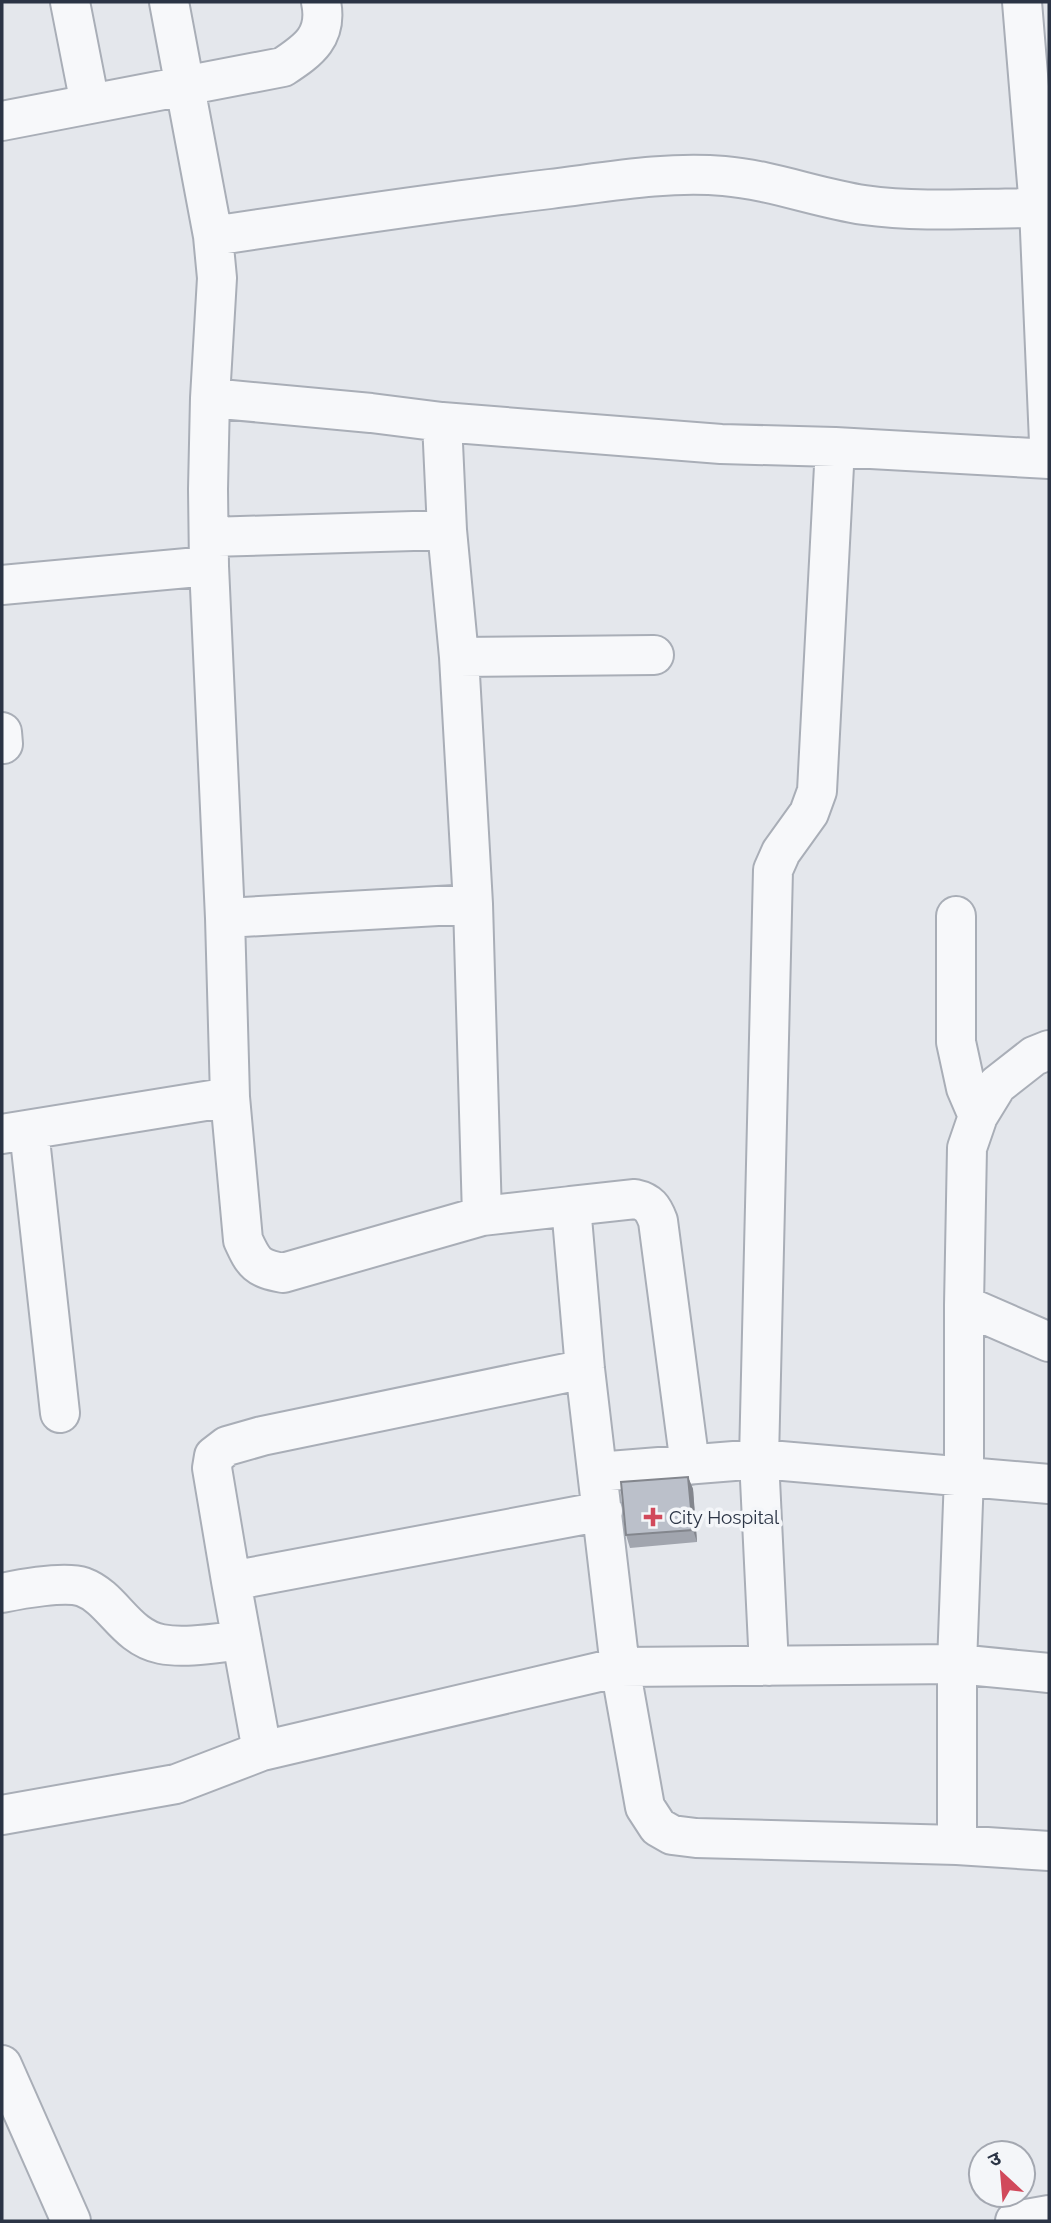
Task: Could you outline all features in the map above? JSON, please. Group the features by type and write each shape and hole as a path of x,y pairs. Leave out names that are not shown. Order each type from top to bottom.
{"street":[{"path":"70,2 90,104"},
{"path":"169,2 213,236 217,278 210,398 209,552 230,1097 243,1240 250,1257 263,1269 283,1273 482,1216 635,1199 645,1201 653,1209 658,1221 690,1465"},
{"path":"2,121 283,67 306,52 320,35 324,13 321,2"},
{"path":"1022,2 1040,208 1049,442"},
{"path":"213,236 441,202 661,176 724,176 868,205 911,208 1040,208"},
{"path":"210,398 442,422 721,444 835,447 1049,459"},
{"path":"442,422 473,904 482,1216"},
{"path":"769,1666 759,1459 774,870 781,852 809,813 817,791 835,447"},
{"path":"2,585 209,552 447,530"},
{"path":"459,657 654,656"},
{"path":"225,918 473,904"},
{"path":"956,916 956,1042 966,1088 978,1116"},
{"path":"957,1846 957,1664 964,1476 967,1148 978,1116 997,1085 1044,1057"},
{"path":"60,1413 16,1132 230,1097"},
{"path":"571,1206 585,1369 620,1667 645,1807 659,1827 672,1835 696,1838 1049,1851"},
{"path":"964,1305 1049,1342"},
{"path":"262,1751 212,1468 214,1456 227,1446 262,1436 585,1369"},
{"path":"597,1472 759,1459 1049,1484"},
{"path":"231,1581 603,1511"},
{"path":"2,1593 61,1586 82,1587 102,1600 139,1636 160,1644 242,1641"},
{"path":"2,1815 176,1784 262,1751 620,1667 957,1664 1049,1673"},
{"path":"2,2065 71,2221"},
{"path":"1015,2221 1049,2215"}],"building":[{"path":"688,1477 693,1530 626,1535 621,1482"}],"place":[{"name":"City Hospital","path":"653,1517"}]}
